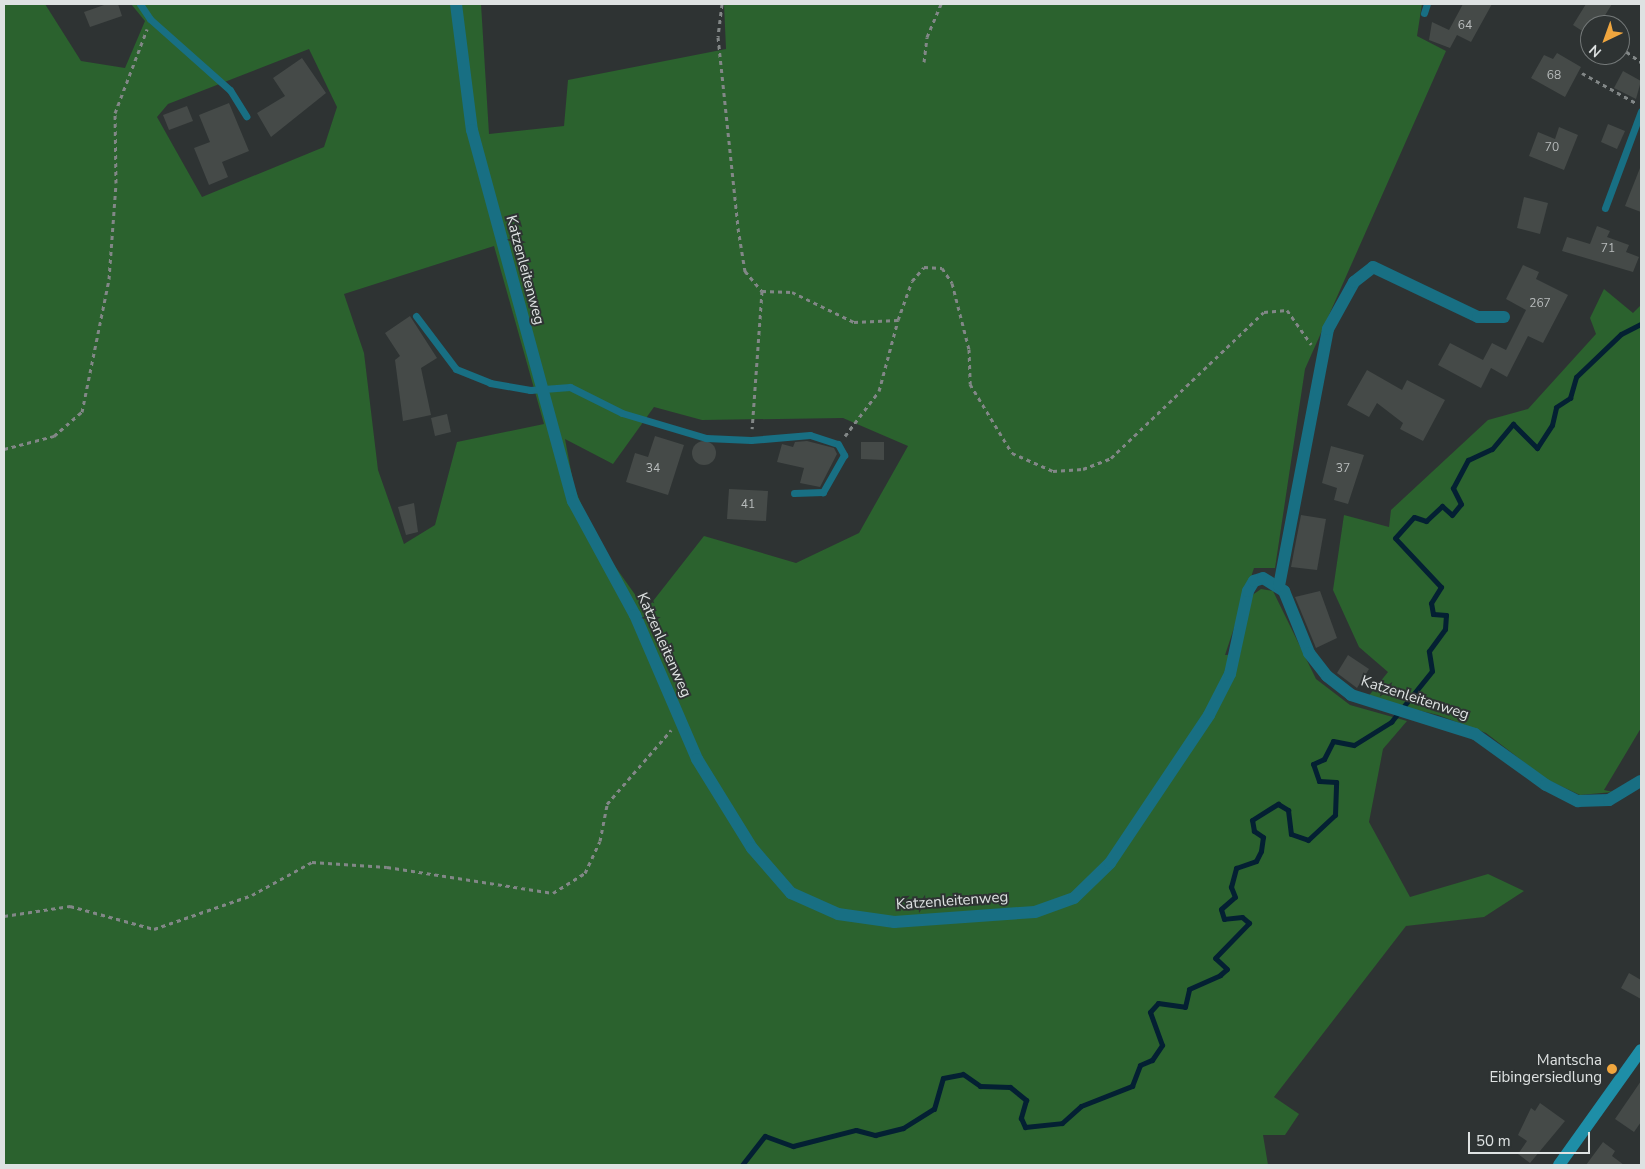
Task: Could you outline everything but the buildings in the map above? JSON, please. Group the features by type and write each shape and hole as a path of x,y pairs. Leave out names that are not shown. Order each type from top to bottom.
{"street":[{"name":"Katzenleitenweg","path":"456,4 472,130 541,390 580,521 635,615 679,722 711,784 752,848 778,882 808,904 894,922 1051,908 1080,894 1110,863 1209,715 1230,674 1251,585 1263,578 1279,586 1302,641 1327,676 1351,695 1486,740 1546,785 1578,801 1609,800 1641,781"},
{"path":"1279,586 1322,359 1332,321 1354,282 1372,267 1478,317 1504,317"},
{"path":"1558,1165 1638,1063 1641,1050"}],"lane":[{"path":"140,4 150,19 230,90 246,116"},
{"path":"1424,14 1426,4"},
{"path":"1604,208 1641,111"},
{"path":"416,316 442,355 464,374 502,386 541,390 570,387 622,413 706,438 751,440 810,434 838,444 844,455 823,492 794,493"}],"path":[{"path":"722,4 718,37 741,245 745,271 762,291 751,440"},
{"path":"924,62 927,37 941,4"},
{"path":"4,450 54,436 82,412 109,279 116,183 115,113 150,19"},
{"path":"1630,54 1641,62"},
{"path":"1582,73 1641,106"},
{"path":"838,444 879,391 898,320 912,281 924,268 942,268 952,283 962,317 970,384 1012,453 1053,471 1083,469 1111,458 1264,312 1286,310 1322,359"},
{"path":"762,291 792,292 854,322 898,320"},
{"path":"4,916 70,906 154,929 252,895 312,862 386,866 554,893 585,873 600,842 607,804 638,763 679,722"}],"green space":[{"path":"4,4 45,4 81,61 125,68 145,21 131,4 481,4 489,134 564,126 568,80 726,49 724,4 1422,4 1417,36 1446,51 1305,369 1275,568 1254,568 1225,655 1240,654 1251,596 1261,589 1273,591 1316,679 1350,705 1407,721 1383,749 1369,822 1410,897 1488,874 1524,891 1484,917 1406,926 1274,1097 1299,1114 1285,1135 1263,1135 1268,1165 4,1165","holes":["309,49 337,107 324,147 202,197 157,117 168,104","494,246 544,424 457,442 435,525 404,544 378,470 364,353 344,294","654,407 702,420 843,418 908,446 859,533 796,563 704,536 646,610 597,541 574,487 565,439 613,464"]},
{"path":"1604,289 1633,313 1641,305 1641,728 1604,790 1613,792 1580,795 1546,779 1486,733 1438,715 1367,698 1388,672 1359,647 1333,590 1344,515 1389,527 1391,510 1488,420 1528,409 1596,334 1590,318"}],"waterway":[{"path":"742,1165 765,1136 793,1146 856,1130 875,1135 903,1128 934,1109 943,1078 963,1074 980,1086 1010,1087 1026,1100 1021,1118 1025,1127 1062,1123 1081,1106 1132,1086 1140,1065 1152,1060 1162,1045 1150,1012 1158,1003 1185,1007 1189,989 1220,975 1227,969 1215,958 1249,923 1242,917 1224,919 1221,909 1235,897 1231,887 1236,868 1256,861 1261,851 1263,837 1254,831 1252,820 1278,804 1288,810 1291,834 1308,840 1335,815 1336,782 1319,781 1313,764 1324,759 1333,741 1354,745 1391,722 1432,671 1429,651 1445,629 1446,615 1433,614 1431,603 1441,587 1395,538 1414,517 1426,521 1442,506 1452,515 1461,504 1453,488 1468,460 1492,449 1513,424 1537,448 1552,425 1556,407 1570,398 1576,377 1621,334 1641,324"}],"place":[{"name":"Mantscha Eibingersiedlung","path":"1612,1069"}]}
